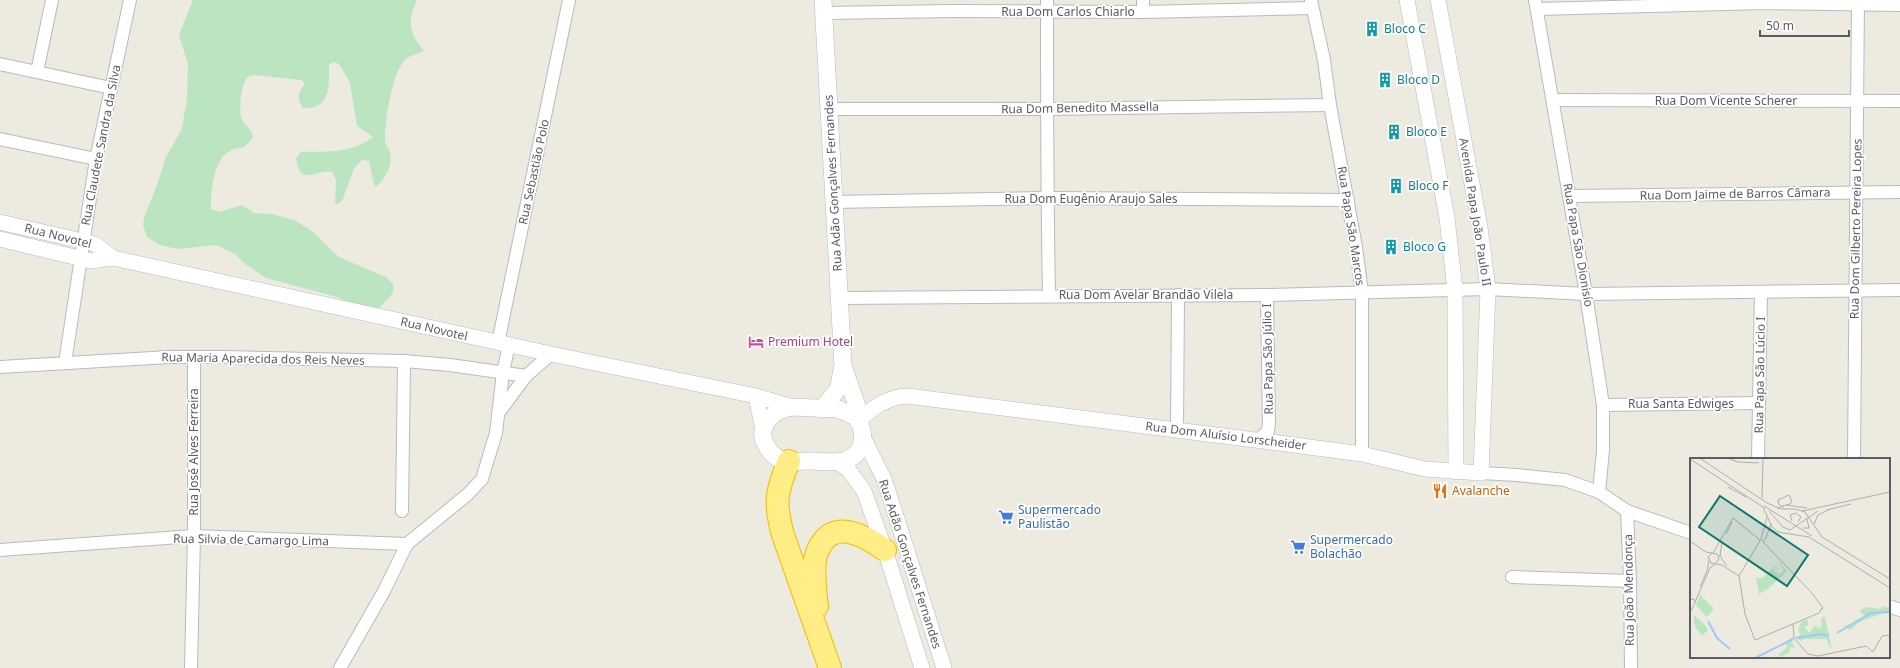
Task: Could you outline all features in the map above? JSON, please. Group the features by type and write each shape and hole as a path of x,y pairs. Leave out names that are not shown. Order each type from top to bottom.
{"highway":[{"path":"790,461 780,483 777,497 777,514 783,535 821,638 830,668"},
{"path":"821,638 814,581 815,558 825,538 834,533 850,532 862,536 885,550"}],"main road":[{"name":"Rua Adão Gonçalves Fernandes","path":"824,7 838,298 843,366 857,406 857,418 864,439"},
{"name":"Rua Adão Gonçalves Fernandes","path":"822,409 838,389 843,366"},
{"path":"857,418 838,409 792,407 779,410 771,416 763,430 765,443 772,453 779,459 790,461 843,461 853,456 859,450 864,439"}],"street":[{"path":"36,72 52,0"},
{"name":"Rua Claudete Sandra da Silva","path":"65,362 96,159 130,0"},
{"name":"Rua Sebastião Polo","path":"407,544 468,494 482,479 496,433 500,412 504,344 568,0"},
{"path":"1143,0 1143,12"},
{"path":"1407,0 1447,218 1455,290 1456,472"},
{"name":"Avenida Papa João Paulo II","path":"1438,0 1480,227 1488,289 1482,474"},
{"path":"1536,4 1858,2 1900,5"},
{"name":"Rua Dom Gilberto Pereira Lopes","path":"1854,458 1858,2"},
{"name":"Rua Dom Carlos Chiarlo","path":"824,7 952,5 1047,6 1143,12 1312,4"},
{"name":"Rua Papa São Marcos","path":"1312,4 1324,60 1330,105 1356,247 1362,293 1362,454"},
{"name":"Rua Papa São Dionisío","path":"1536,4 1570,196 1603,404 1603,450 1599,492"},
{"path":"1047,6 1048,109 1046,198 1049,295"},
{"path":"0,64 111,88"},
{"name":"Rua Dom Vicente Scherer","path":"1552,100 1900,101"},
{"name":"Rua Dom Benedito Massella","path":"829,109 1048,109 1330,105"},
{"path":"0,139 96,159"},
{"name":"Rua Dom Jaime de Barros Câmara","path":"1570,196 1900,192"},
{"name":"Rua Dom Eugênio Araujo Sales","path":"834,202 1046,198 1348,200"},
{"name":"Rua Novotel","path":"0,222 95,244 113,258"},
{"name":"Rua Novotel","path":"0,239 91,261 113,258 504,344 756,396 792,407"},
{"name":"Rua Dom Avelar Brandão Vilela","path":"838,298 1049,295 1267,295 1488,289 1586,294 1900,290"},
{"name":"Rua Papa São Lúcio I","path":"1758,458 1761,292"},
{"path":"1177,430 1178,295"},
{"name":"Rua Papa São Júlio I","path":"1258,440 1268,431 1269,423 1267,295"},
{"path":"500,412 526,376 551,354"},
{"name":"Rua Maria Aparecida dos Reis Neves","path":"0,367 65,362 194,357 404,361 526,376"},
{"name":"Rua José Alves Ferreira","path":"191,668 194,536 194,357"},
{"path":"402,511 404,361"},
{"path":"756,396 763,430"},
{"name":"Rua Dom Aluísio Lorscheider","path":"857,418 885,400 898,396 907,396 1362,454 1425,469 1482,474 1517,475 1565,480 1599,492 1627,511 1690,532"},
{"name":"Rua Santa Edwiges","path":"1603,404 1759,404"},
{"name":"Rua Papa São Júlio I","path":"1269,423 1279,443"},
{"name":"Rua Adão Gonçalves Fernandes","path":"864,439 884,479 944,668"},
{"name":"Rua Adão Gonçalves Fernandes","path":"836,461 848,470 864,491 885,550 922,668"},
{"name":"Rua João Mendonça","path":"1627,511 1630,581 1630,668"},
{"name":"Rua Silvia de Camargo Lima","path":"0,550 194,536 407,544"},
{"path":"340,668 384,591 407,544"},
{"path":"1512,577 1630,581"},
{"path":"1890,606 1900,610"}],"green space":[{"path":"193,0 417,0 412,15 411,27 415,38 424,51 407,58 397,73 393,84 386,120 385,139 391,157 390,166 386,175 377,186 374,185 369,161 362,160 354,168 342,201 337,204 335,202 336,180 332,172 319,172 304,175 298,167 296,158 301,152 347,149 373,137 357,126 350,83 339,64 333,62 329,65 328,89 324,101 319,105 312,107 303,108 299,101 299,93 305,83 301,80 253,75 247,78 243,86 240,111 242,120 250,130 253,137 243,147 232,150 223,156 216,170 212,187 211,209 219,212 242,205 254,213 272,214 294,220 312,231 339,257 386,277 393,284 393,293 378,309 375,316 337,297 266,278 245,264 235,254 216,245 177,249 160,245 147,237 143,226 144,218 166,157 182,129 187,98 188,64 179,35"}],"place":[{"name":"Bloco C","path":"1372,29"},
{"name":"Bloco D","path":"1385,80"},
{"name":"Bloco E","path":"1394,132"},
{"name":"Bloco F","path":"1396,186"},
{"name":"Bloco G","path":"1391,247"},
{"name":"Premium Hotel","path":"756,342"},
{"name":"Avalanche","path":"1440,491"},
{"name":"Supermercado Paulistão","path":"1006,517"},
{"name":"Supermercado Bolachão","path":"1298,547"}]}
